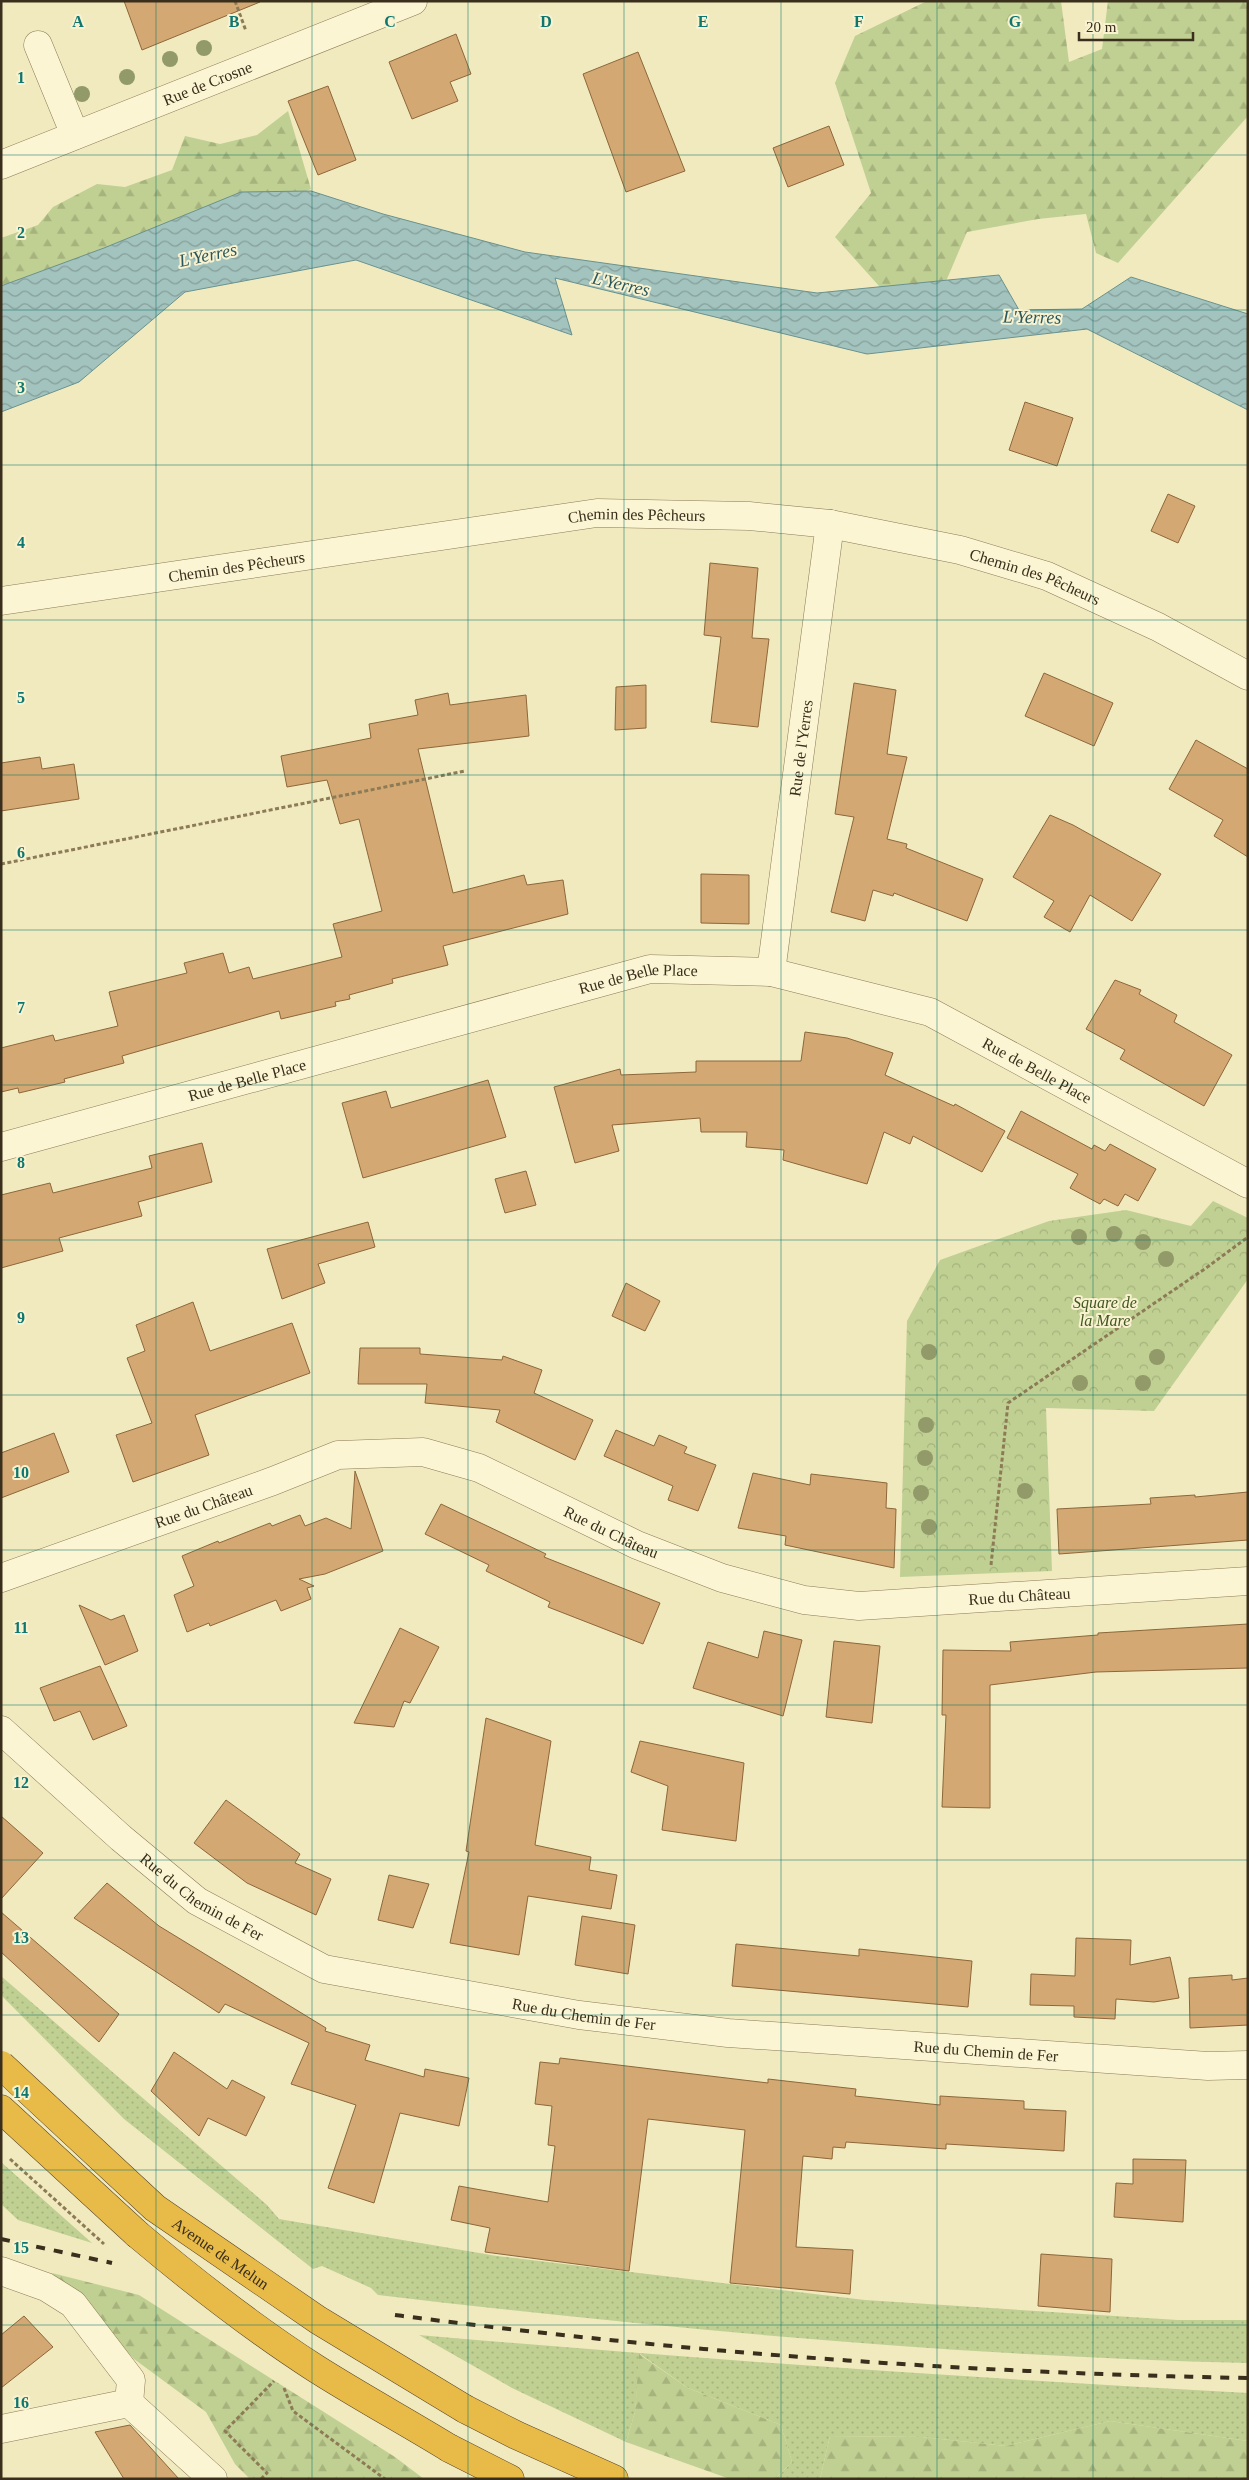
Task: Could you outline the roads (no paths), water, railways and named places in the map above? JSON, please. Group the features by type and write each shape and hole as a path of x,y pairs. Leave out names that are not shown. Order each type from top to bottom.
{"highway":[{"name":"Avenue de Melun","path":"1,2066 155,2208 318,2320 465,2409 516,2435 614,2479"},
{"path":"1,2109 189,2279 255,2327 316,2369 449,2448 510,2479"}],"street":[{"name":"Rue de Crosne","path":"1,165 413,1"},
{"path":"38,45 75,136"},
{"name":"Chemin des Pêcheurs","path":"1,601 597,513 750,516 830,524 960,550 1047,576 1158,627 1248,676"},
{"name":"Rue de l'Yerres","path":"771,972 830,524"},
{"name":"Rue de Belle Place","path":"1,1147 650,969 771,972 930,1012 1248,1184"},
{"name":"Rue du Château","path":"1,1578 272,1481 338,1455 423,1452 479,1468 637,1545 696,1568 722,1578 804,1600 859,1606 1248,1581"},
{"name":"Rue du Chemin de Fer","path":"1,1730 121,1838 197,1901 324,1969 579,2015 728,2033 1208,2066 1248,2065"},
{"path":"1,2271 46,2287 73,2304 132,2380 129,2403"},
{"path":"1,2429 129,2403"},
{"path":"129,2403 213,2479"}],"water":[{"name":"L'Yerres","path":"311,191 383,214 525,252 817,293 999,275 1019,310 1082,309 1131,277 1248,314 1248,410 1087,329 867,354 555,278 572,335 356,260 185,292 79,382 1,412 1,286 104,248 241,192"}],"railway":[{"path":"1,2239 112,2263"},
{"path":"395,2315 608,2340 927,2366 1248,2378"}],"park label":[{"name":"Square de la Mare","path":"1105,1311"}]}
